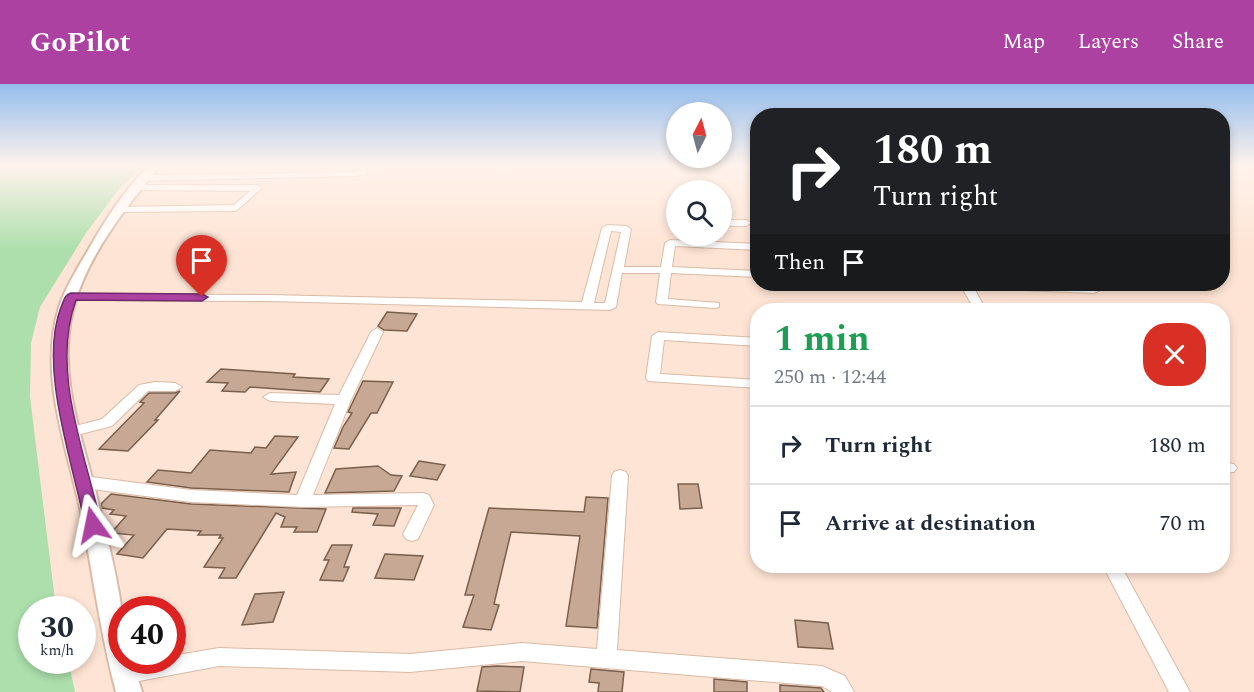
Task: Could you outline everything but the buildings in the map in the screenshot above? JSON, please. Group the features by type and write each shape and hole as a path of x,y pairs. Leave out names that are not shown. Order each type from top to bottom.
{"street":[{"path":"130,194 118,210 71,297 64,315 59,346 69,432 84,482 126,683 219,657 410,663 522,652 822,676 833,679 844,692"},
{"path":"148,210 169,194"},
{"path":"118,210 236,208 251,194"},
{"path":"732,223 746,224"},
{"path":"71,297 268,298 610,307 626,229 607,228 587,306"},
{"path":"732,245 750,246"},
{"path":"671,246 662,302 715,305"},
{"path":"617,270 750,274"},
{"path":"302,501 344,400 376,332"},
{"path":"750,342 658,336 654,378 750,384"},
{"path":"69,432 107,423 144,388 175,387"},
{"path":"270,397 344,400"},
{"path":"606,659 620,476"},
{"path":"84,482 191,496 302,501 423,499 426,505 412,534"},
{"path":"1116,573 1180,692"}],"green space":[{"path":"0,194 115,194 86,233 40,307 31,343 30,397 54,596 18,596 18,674 71,674 75,692 0,692"}],"route":[{"path":"93,525 84,482 69,432 59,346 64,315 71,297 202,297"}]}
